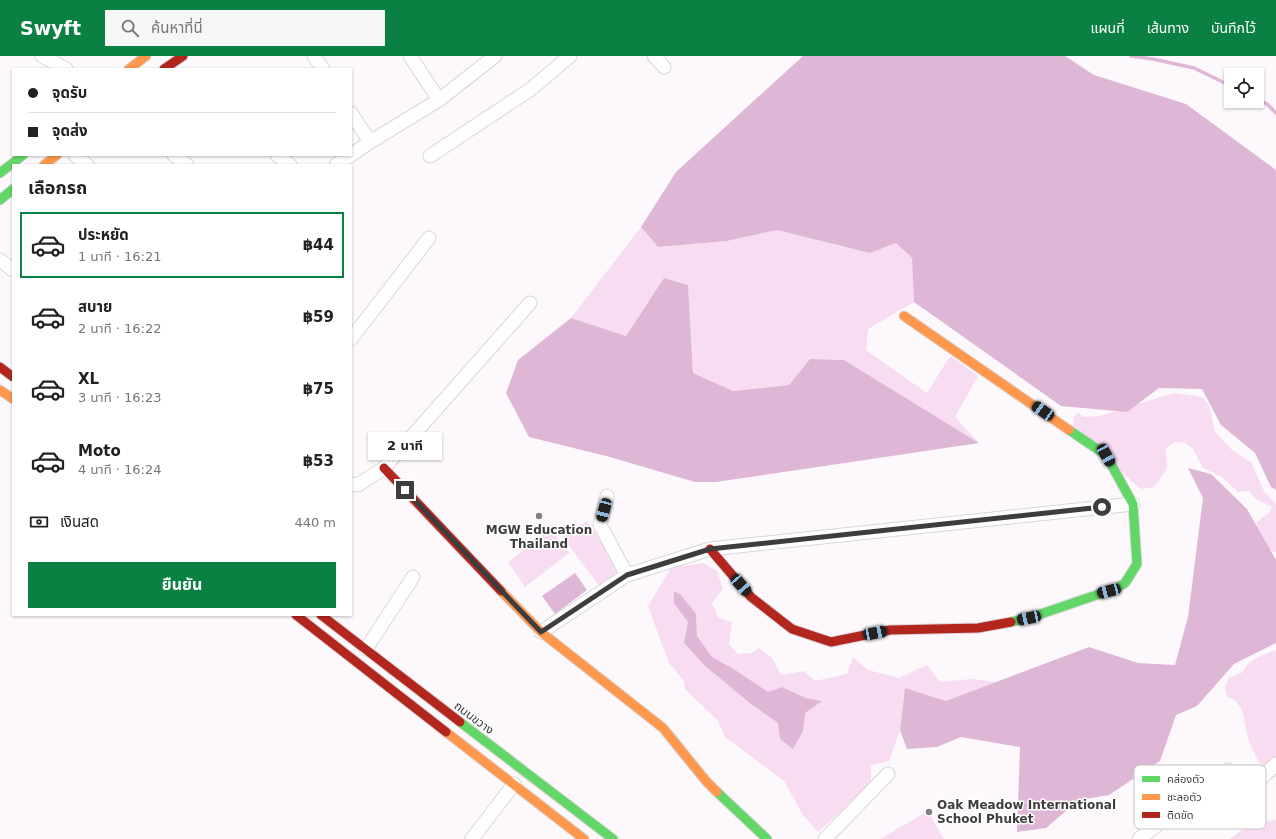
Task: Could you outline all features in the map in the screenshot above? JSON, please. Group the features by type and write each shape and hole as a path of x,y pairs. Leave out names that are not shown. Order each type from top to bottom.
{"street":[{"path":"42,56 64,68"},
{"path":"130,68 146,56"},
{"path":"166,68 183,56"},
{"path":"314,56 322,68"},
{"path":"410,56 439,100"},
{"path":"352,154 439,100 494,56"},
{"path":"430,156 531,89 570,56"},
{"path":"654,56 664,67"},
{"path":"352,115 370,142"},
{"path":"0,173 22,156"},
{"path":"45,164 56,156"},
{"path":"76,156 86,164"},
{"path":"175,156 186,164"},
{"path":"278,156 289,164"},
{"path":"338,164 350,156"},
{"path":"0,200 12,190"},
{"path":"352,338 429,238"},
{"path":"0,260 12,269"},
{"path":"352,484 358,485 384,468 530,303"},
{"path":"710,549 751,596 792,629 831,642 890,630 978,628 1029,618 1117,588 1125,582 1137,564 1133,504 1106,455 904,316"},
{"path":"0,367 12,375"},
{"path":"0,390 12,399"},
{"path":"384,468 541,632 662,728 706,781 767,839"},
{"path":"608,496 600,525 627,575"},
{"path":"541,632 627,575 710,549 1133,504"},
{"path":"366,649 413,577"},
{"path":"297,616 584,839"},
{"name":"ถนนขวาง","path":"322,616 613,839"},
{"path":"472,752 483,739"},
{"path":"1266,774 1276,764"},
{"path":"825,839 888,774"},
{"path":"472,839 514,784"},
{"path":"1139,839 1152,829"}],"shaded area":[{"path":"803,56 1065,56 1094,75 1186,104 1276,170 1276,490 1271,487 1255,453 1221,425 1202,389 1159,388 1127,412 1061,406 914,302 912,258 896,243 870,253 777,230 727,241 658,247 641,227 676,172"},
{"path":"641,227 658,247 727,241 777,230 870,253 896,243 912,258 914,302 868,329 866,350 927,393 950,356 978,376 955,417 979,443 844,360 810,359 789,385 733,391 693,373 688,285 664,278 626,336 571,318"},
{"path":"664,278 688,285 693,373 733,391 789,385 810,359 844,360 979,443 716,482 695,482 610,457 529,437 506,393 518,360 571,318 626,336"},
{"path":"1174,393 1202,397 1209,405 1215,432 1232,450 1251,462 1264,491 1276,504 1276,552 1266,550 1256,538 1257,522 1270,512 1272,507 1256,499 1249,491 1238,492 1222,477 1203,468 1193,449 1185,443 1175,442 1166,448 1167,469 1154,487 1143,489 1138,487 1073,426 1074,416 1079,413 1083,417 1100,416"},
{"path":"1188,468 1211,474 1247,509 1276,560 1276,643 1234,664 1197,706 1176,715 1160,761 1154,765 1134,765 1134,778 1109,795 1079,800 1046,828 1017,832 1020,747 961,737 937,747 907,749 900,730 905,688 946,701 1089,647 1138,663 1175,665 1188,617 1203,498"},
{"path":"587,521 621,570 599,586 563,537"},
{"path":"550,529 569,553 525,587 508,562"},
{"path":"703,563 717,571 723,589 712,603 718,617 732,623 729,644 738,654 752,653 759,648 772,658 781,675 804,671 815,681 847,674 853,657 868,670 899,678 927,665 940,682 972,679 997,682 946,701 905,688 900,730 889,761 871,765 871,781 853,801 818,832 803,815 784,781 725,737 718,721 685,689 684,681 669,663 648,606 671,568","holes":["696,614 697,636 712,657 768,692 782,687 806,698 821,701 805,713 802,731 793,749 780,739 778,723 751,704 705,666 684,643 688,622"]},
{"path":"575,573 587,590 555,614 542,596"},
{"path":"674,591 681,595 696,614 697,636 712,657 768,692 782,687 806,698 822,701 805,713 803,731 793,749 780,739 778,723 751,704 705,666 684,643 688,622 674,603"},
{"path":"1276,650 1276,777 1272,776 1266,770 1266,765 1262,765 1258,761 1249,742 1242,710 1236,701 1227,696 1225,686 1229,678 1243,672 1248,664 1261,656"},
{"path":"928,811 944,839 880,839"},
{"path":"1276,820 1276,839 1230,839 1243,829 1266,829 1266,821"}],"waterway":[{"path":"1131,56 1194,68 1224,83"},
{"path":"1264,102 1276,113"}],"traffic: fast":[{"path":"0,173 22,156"},
{"path":"0,200 12,190"},
{"path":"1011,622 1029,618 1117,588 1125,583 1137,564 1133,504 1106,455 1069,430"},
{"path":"460,722 613,839"},
{"path":"717,792 767,839"}],"traffic: slow":[{"path":"130,68 146,56"},
{"path":"45,164 56,156"},
{"path":"904,316 1069,430"},
{"path":"0,390 12,398"},
{"path":"501,591 541,632 663,728 706,781 717,792"},
{"path":"446,732 584,839"}],"traffic: jam":[{"path":"165,68 183,56"},
{"path":"0,367 12,376"},
{"path":"384,468 501,591"},
{"path":"710,549 751,597 792,629 831,642 890,630 978,628 1011,622"},
{"path":"297,616 446,732"},
{"path":"322,616 460,722"}],"place":[{"name":"MGW Education Thailand","path":"539,516"},
{"name":"Oak Meadow International School Phuket","path":"929,812"}],"route":[{"path":"405,490 541,632 627,575 710,549 1102,507"}]}
